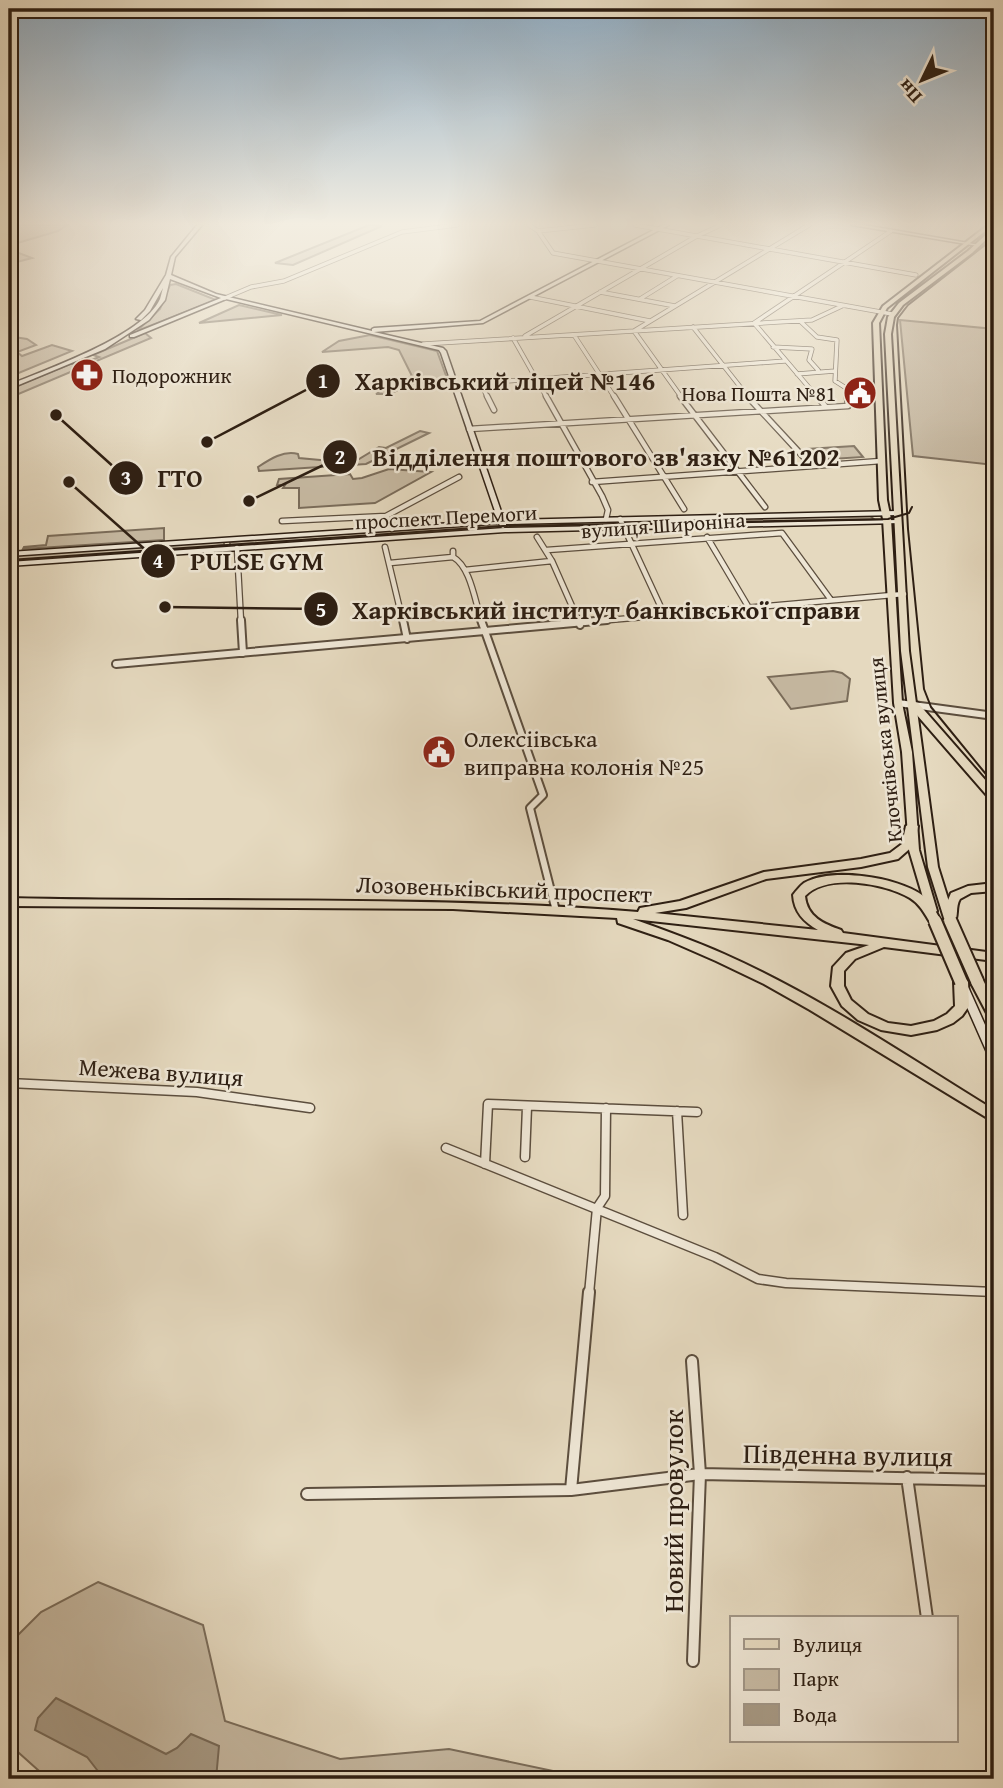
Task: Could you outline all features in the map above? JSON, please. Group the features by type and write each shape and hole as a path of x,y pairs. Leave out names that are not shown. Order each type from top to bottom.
{"highway":[{"path":"914,705 994,797"},
{"path":"599,913 665,909 764,876 888,858 908,845 912,826"},
{"path":"888,944 842,935 815,923 801,909 800,891 810,884 828,880 885,884 918,898 935,920"},
{"path":"950,920 949,907 956,896 974,888 994,887"},
{"name":"Лозовеньківський проспект","path":"9,902 88,905 453,905 599,913 992,956"},
{"path":"599,913 673,938 757,973 994,1117"},
{"path":"888,944 856,953 843,962 837,974 836,986 845,1003 870,1021 892,1030 911,1032 943,1023 953,1017 962,1006 961,982"},
{"path":"977,981 994,1014"}],"main road":[{"path":"9,384 101,344 129,327 148,308"},
{"path":"103,348 122,338 158,308"},
{"path":"9,384 200,308"},
{"path":"269,308 423,344 444,352 503,526"},
{"path":"363,331 481,322 508,308"},
{"path":"881,313 887,308"},
{"path":"892,314 897,308"},
{"name":"Клочківська вулиця","path":"881,313 875,334 881,461 898,703 907,752 916,864 935,920 961,982"},
{"name":"Клочківська вулиця","path":"892,314 888,334 905,651 933,867 950,920 977,981"},
{"path":"887,518 898,518"},
{"name":"проспект Перемоги","path":"9,564 606,519 887,518"},
{"name":"проспект Перемоги","path":"9,554 392,529 623,527 887,518"},
{"path":"977,981 994,1020"},
{"path":"961,982 994,1057"}],"street":[{"path":"524,336 571,308"},
{"path":"587,308 650,321"},
{"path":"634,331 672,308"},
{"path":"754,323 774,308"},
{"path":"423,344 815,319 837,308"},
{"path":"856,308 892,314"},
{"path":"469,429 849,404 846,388 835,381 837,340 817,337 800,320"},
{"path":"754,323 825,406"},
{"path":"693,327 758,410 810,464"},
{"path":"634,331 659,370 696,414 765,507"},
{"path":"574,335 631,419 684,509"},
{"path":"513,338 606,503 606,519"},
{"path":"773,347 812,349 809,360 818,370"},
{"path":"494,410 480,383 785,361"},
{"path":"797,374 812,375 818,370 835,371"},
{"path":"592,482 810,464 881,461"},
{"path":"282,521 386,516 459,477"},
{"path":"386,516 392,529"},
{"path":"620,519 665,616"},
{"name":"вулиця Широніна","path":"547,550 782,533 831,600"},
{"path":"537,537 547,550 580,625"},
{"path":"707,537 749,608"},
{"path":"385,547 407,639"},
{"path":"237,548 243,653"},
{"path":"390,563 453,554 466,570 485,633 543,795 530,808 556,911"},
{"path":"466,570 552,561"},
{"path":"116,664 580,625 904,594"},
{"path":"898,703 994,716"},
{"name":"Межева вулиця","path":"9,1083 157,1089 264,1099 310,1108"},
{"path":"485,1164 488,1104 697,1112"},
{"path":"525,1157 527,1107"},
{"path":"571,1490 597,1208 605,1196 606,1108"},
{"path":"677,1111 683,1215"},
{"path":"446,1148 715,1256 758,1279 786,1283 994,1292"},
{"name":"Новий провулок","path":"692,1361 700,1474 693,1661"},
{"name":"Південна вулиця","path":"307,1494 571,1490 700,1474 994,1480"},
{"path":"907,1478 927,1616"}],"green space":[{"path":"160,308 194,308 137,331"},
{"path":"231,308 254,308 282,315 199,323"},
{"path":"900,320 994,329 994,465 913,456"},
{"path":"145,333 151,338 9,398 9,389 70,364 82,364 99,357 93,355"},
{"path":"370,335 437,351 448,381 410,384 390,394 376,394 412,376 399,350 388,347 322,352 339,341"},
{"path":"14,337 27,339 36,345 17,352 22,356 52,345 72,351 9,377 9,351"},
{"path":"420,431 429,433 366,464 259,471 258,467 272,458 288,453 298,454 299,458 331,461 359,459 379,447 386,448"},
{"path":"854,446 863,457 816,460 808,449"},
{"path":"389,469 431,472 375,503 299,508 299,488 283,488 285,485 277,485 279,479 350,474 353,479"},
{"path":"870,516 875,520 625,526 623,520"},
{"path":"478,524 480,528 452,531 230,547 230,542"},
{"path":"164,528 164,540 23,549 46,545 48,536"},
{"path":"224,541 224,545 200,548 9,561 9,556"},
{"path":"833,671 850,679 847,701 791,709 768,677"},
{"path":"98,1582 203,1625 225,1721 340,1759 449,1749 591,1779 48,1779 9,1744 9,1644 41,1612"}],"water":[{"path":"56,1698 166,1754 177,1748 191,1734 219,1746 216,1779 111,1779 101,1775 87,1757 35,1730 38,1718"}],"tram line":[{"path":"905,308 898,318 897,325 907,514"},
{"path":"907,514 912,507"},
{"path":"9,560 503,526 888,519 907,514"},
{"path":"907,514 924,689 931,707 994,784"}],"place":[{"name":"Подорожник","path":"87,375"},
{"name":"Нова Пошта №81","path":"860,393"},
{"name":"ГТО","path":"56,415"},
{"name":"Харківський ліцей №146","path":"207,442"},
{"name":"PULSE GYM","path":"69,482"},
{"name":"Відділення поштового зв'язку №61202","path":"249,501"},
{"name":"Харківський інститут банківської справи","path":"165,607"},
{"name":"Олексіівська виправна колонія №25","path":"439,752"}]}
